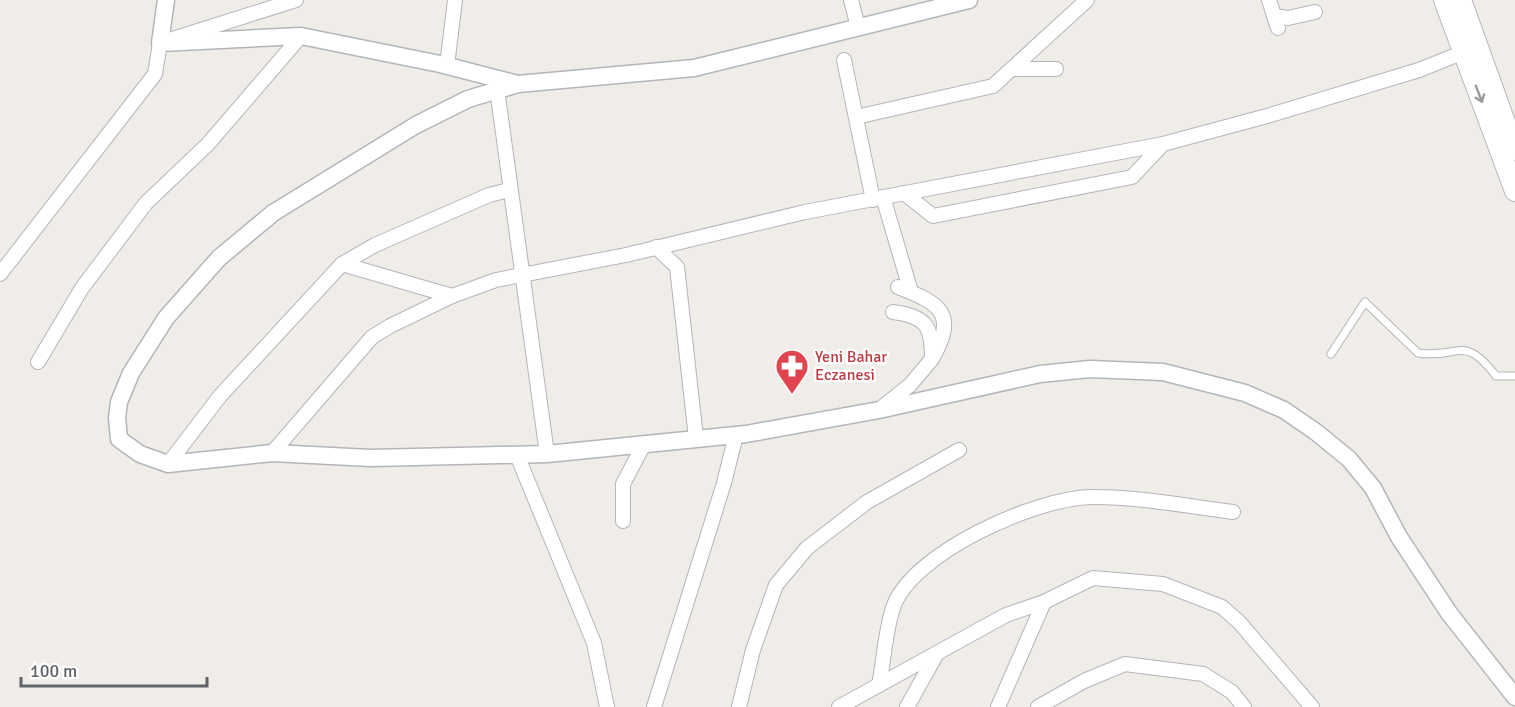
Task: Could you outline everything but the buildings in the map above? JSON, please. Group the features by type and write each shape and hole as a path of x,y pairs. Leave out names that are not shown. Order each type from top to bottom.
{"main road":[{"path":"1444,0 1470,50 1515,150"},
{"path":"1461,0 1470,50 1515,191"}],"street":[{"path":"0,274 155,74 166,0"},
{"path":"160,43 296,0"},
{"path":"447,66 455,0"},
{"path":"851,0 858,27"},
{"path":"969,0 694,68 518,84 468,99 416,125 282,207 237,240 196,282 149,342 131,373 118,410 119,439 140,454 168,464 272,453 371,458 547,454 736,435 879,410 1040,374 1090,369 1163,372 1245,393 1284,410 1316,432 1365,475 1399,537 1449,613 1515,697"},
{"path":"856,117 993,86 1087,0"},
{"path":"1269,0 1276,22 1315,12"},
{"path":"160,43 301,36 447,66 518,84"},
{"path":"38,362 82,288 146,203 208,144 301,36"},
{"path":"272,453 372,337 452,296 496,280 878,198 1163,144 1267,116 1419,70 1470,50"},
{"path":"844,60 856,117 905,290 935,304 945,319 944,337 932,359 910,385 879,410"},
{"path":"1012,69 1056,69"},
{"path":"496,89 520,276 547,454"},
{"path":"904,193 933,216 1132,177 1163,144"},
{"path":"168,464 220,396 342,264 375,245 489,195 509,190"},
{"path":"656,247 678,267 696,438"},
{"path":"342,264 452,296"},
{"path":"893,312 913,315 924,322 932,338 932,359"},
{"path":"654,707 724,483 736,435"},
{"path":"623,521 623,484 644,444"},
{"path":"739,707 753,650 776,585 807,548 867,502 959,450"},
{"path":"517,455 594,643 607,707"},
{"path":"879,685 894,607 920,570 958,543 1026,510 1059,501 1091,497 1233,512"},
{"path":"839,707 1006,615 1044,602 1093,578 1163,584 1222,607 1239,622 1312,707"},
{"path":"998,707 1044,602"},
{"path":"907,707 936,655"},
{"path":"1038,707 1084,681 1125,664 1203,674 1232,692 1244,707"}],"lane":[{"path":"1331,354 1365,302 1418,353 1467,350 1484,360 1496,376 1515,376"}],"place":[{"name":"Yeni Bahar Eczanesi","path":"792,395"}]}
